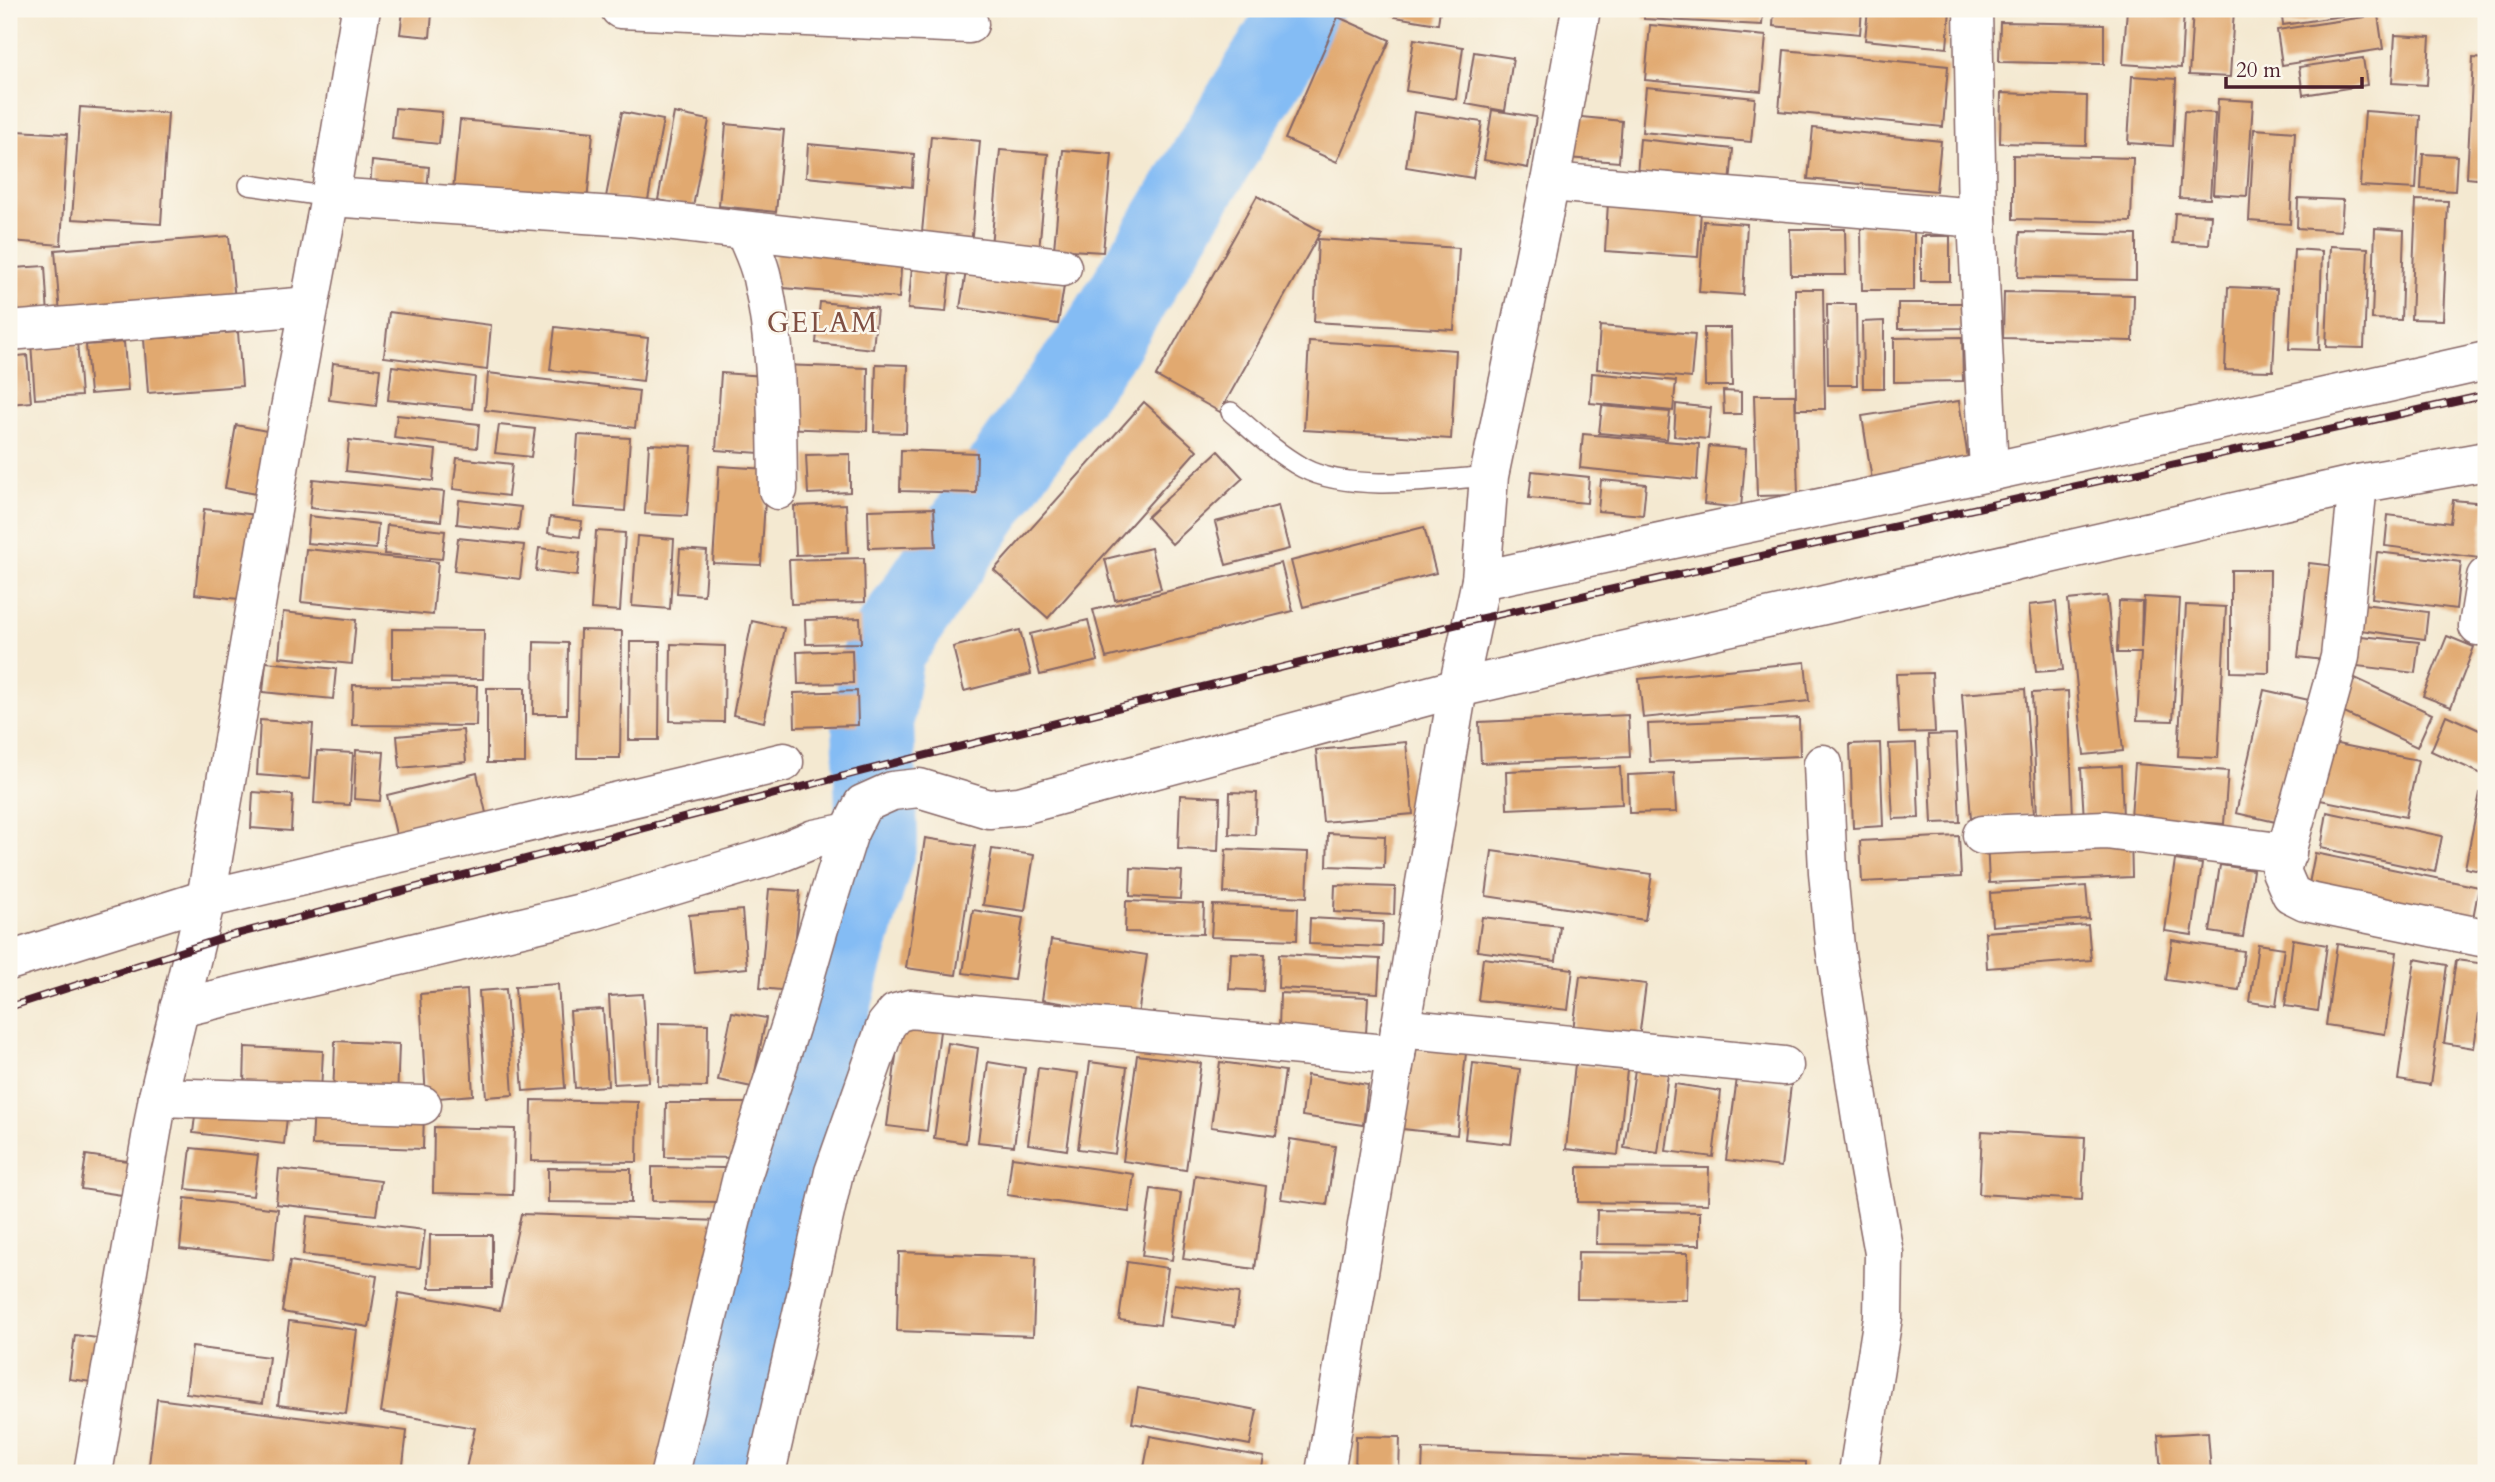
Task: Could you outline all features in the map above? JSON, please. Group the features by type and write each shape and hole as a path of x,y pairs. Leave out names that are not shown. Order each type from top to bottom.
{"street":[{"path":"93,1473 158,1097 206,899 283,446 362,9"},
{"path":"620,9 969,24"},
{"path":"1325,1473 1458,688 1480,580 1489,476 1550,182 1581,9"},
{"path":"1973,9 1977,218 1989,472"},
{"path":"1550,182 1977,218"},
{"path":"330,197 630,217 1062,267"},
{"path":"745,232 762,276 772,337 777,385 778,490"},
{"path":"9,331 309,306"},
{"path":"1480,580 1989,472 2486,361"},
{"path":"179,1008 590,911 775,855 814,839 868,809 919,788 989,810 1019,806 1458,688 2358,484 2486,461"},
{"path":"2358,484 2340,657 2281,871 2291,894 2305,901 2480,937"},
{"path":"2478,626 2486,577"},
{"path":"9,961 206,899 785,762"},
{"path":"1823,764 1835,947 1884,1253 1883,1317 1858,1473"},
{"path":"670,1473 742,1177 796,1012 819,928 868,809"},
{"path":"1982,835 2106,830 2287,853"},
{"path":"766,1473 834,1172 886,1025 896,1013 910,1009 1784,1066"},
{"path":"158,1097 422,1105"}],"lane":[{"path":"249,185 330,197"},
{"path":"1231,412 1280,453 1306,470 1340,479 1380,484 1489,476"}],"building":[{"path":"1396,9 1440,9 1438,24 1395,17"},
{"path":"1644,9 1763,9 1762,25 1644,19"},
{"path":"1774,9 1862,9 1860,34 1773,26"},
{"path":"1868,9 1950,9 1947,48 1865,40"},
{"path":"2127,9 2184,9 2181,68 2123,64"},
{"path":"2193,9 2234,9 2230,77 2189,75"},
{"path":"2281,9 2379,9 2380,10 2283,25"},
{"path":"403,11 432,13 430,37 400,34"},
{"path":"2378,15 2383,49 2282,65 2277,30"},
{"path":"1338,17 1390,40 1337,162 1285,139"},
{"path":"2000,22 2104,24 2104,64 1999,62"},
{"path":"1650,25 1766,36 1761,91 1645,80"},
{"path":"2395,35 2430,37 2427,85 2392,83"},
{"path":"1414,39 1463,47 1456,99 1406,91"},
{"path":"1784,50 1948,66 1943,127 1779,111"},
{"path":"1474,52 1513,58 1505,111 1466,104"},
{"path":"2363,58 2367,85 2303,95 2299,67"},
{"path":"2473,58 2486,59 2486,180 2467,178"},
{"path":"2132,76 2176,79 2173,146 2128,143"},
{"path":"1646,87 1755,98 1751,142 1642,132"},
{"path":"2001,93 2087,96 2086,145 2000,143"},
{"path":"2218,99 2253,101 2247,196 2213,194"},
{"path":"80,107 168,113 161,224 72,219"},
{"path":"395,108 442,112 439,144 392,139"},
{"path":"1492,110 1536,117 1528,168 1484,160"},
{"path":"2184,111 2215,113 2210,199 2179,198"},
{"path":"2365,111 2420,115 2416,189 2360,186"},
{"path":"622,112 663,120 647,205 606,197"},
{"path":"1414,112 1482,122 1473,178 1406,167"},
{"path":"674,113 709,120 693,207 658,200"},
{"path":"1571,116 1622,121 1619,162 1567,158"},
{"path":"460,120 593,132 587,203 453,190"},
{"path":"726,124 784,130 776,212 719,206"},
{"path":"1813,128 1941,141 1936,191 1808,179"},
{"path":"2254,129 2295,132 2290,224 2249,221"},
{"path":"17,131 67,134 61,245 11,241"},
{"path":"931,136 980,141 971,247 921,243"},
{"path":"1640,139 1733,149 1730,184 1637,175"},
{"path":"808,144 914,154 912,187 806,177"},
{"path":"1000,150 1048,154 1039,250 991,246"},
{"path":"1063,150 1112,154 1103,252 1054,249"},
{"path":"2423,154 2457,156 2455,191 2421,189"},
{"path":"2013,155 2133,158 2131,222 2013,219"},
{"path":"372,161 429,167 427,194 370,189"},
{"path":"1257,196 1321,231 1220,412 1156,376"},
{"path":"2298,198 2343,200 2341,231 2297,228"},
{"path":"2416,200 2448,201 2443,320 2411,319"},
{"path":"1608,203 1701,210 1698,257 1605,251"},
{"path":"2175,213 2211,215 2209,245 2173,243"},
{"path":"1704,221 1747,224 1743,295 1699,292"},
{"path":"1861,227 1914,227 1914,290 1862,290"},
{"path":"2375,228 2404,230 2401,320 2372,319"},
{"path":"1790,229 1845,229 1846,275 1791,275"},
{"path":"2020,232 2136,235 2136,280 2018,277"},
{"path":"229,236 235,301 60,315 55,250"},
{"path":"1921,236 1950,236 1950,281 1921,281"},
{"path":"1318,239 1459,248 1454,330 1314,322"},
{"path":"776,244 902,255 899,298 772,287"},
{"path":"2330,246 2368,248 2364,348 2326,347"},
{"path":"2294,249 2322,251 2319,350 2289,349"},
{"path":"45,266 48,316 19,319 14,268"},
{"path":"912,267 950,270 946,312 908,309"},
{"path":"966,271 1064,286 1058,324 960,308"},
{"path":"2228,287 2277,289 2273,371 2225,370"},
{"path":"1795,289 1823,289 1825,409 1796,409"},
{"path":"2004,292 2134,295 2133,341 2003,338"},
{"path":"820,302 877,308 873,349 816,343"},
{"path":"1898,303 1970,303 1969,328 1898,329"},
{"path":"1827,304 1856,304 1857,385 1828,385"},
{"path":"389,312 491,325 487,370 384,357"},
{"path":"1884,321 1884,388 1863,388 1862,322"},
{"path":"1600,326 1695,334 1691,378 1597,369"},
{"path":"555,327 648,338 643,381 550,370"},
{"path":"1704,328 1731,328 1732,386 1705,386"},
{"path":"238,332 242,386 148,393 144,339"},
{"path":"1962,337 1963,381 1894,382 1894,338"},
{"path":"77,340 81,396 35,399 31,343"},
{"path":"1309,341 1456,350 1451,439 1304,430"},
{"path":"124,342 128,391 90,394 86,345"},
{"path":"27,355 31,402 9,404 9,357"},
{"path":"333,363 380,369 376,406 329,400"},
{"path":"876,364 908,365 906,433 874,432"},
{"path":"780,365 868,368 867,431 778,428"},
{"path":"392,366 475,377 472,409 388,400"},
{"path":"488,373 639,391 635,428 485,410"},
{"path":"721,373 765,376 760,453 716,450"},
{"path":"1592,373 1676,381 1673,411 1590,403"},
{"path":"1723,391 1741,392 1741,414 1724,414"},
{"path":"1754,395 1795,395 1798,495 1757,496"},
{"path":"1959,401 1969,465 1872,480 1862,416"},
{"path":"1144,402 1197,450 1048,618 994,570"},
{"path":"1676,404 1711,408 1708,439 1674,436"},
{"path":"1602,406 1670,412 1667,439 1599,433"},
{"path":"397,415 479,424 477,448 394,438"},
{"path":"236,425 277,433 266,496 225,488"},
{"path":"499,425 535,429 531,457 495,453"},
{"path":"1583,434 1699,444 1697,480 1580,468"},
{"path":"578,435 630,438 625,511 573,507"},
{"path":"349,440 436,450 433,481 346,471"},
{"path":"649,444 692,446 687,516 645,514"},
{"path":"1709,446 1746,449 1741,508 1704,504"},
{"path":"901,450 977,453 976,493 900,491"},
{"path":"1218,451 1243,478 1172,544 1147,517"},
{"path":"850,454 850,492 808,494 806,455"},
{"path":"457,458 512,464 508,496 453,489"},
{"path":"719,466 767,469 761,565 713,563"},
{"path":"1532,471 1589,477 1587,503 1529,498"},
{"path":"313,479 444,492 441,521 310,508"},
{"path":"1601,480 1646,484 1643,515 1598,511"},
{"path":"459,500 521,507 518,531 457,524"},
{"path":"2453,500 2485,503 2479,558 2385,546 2388,515 2450,523"},
{"path":"846,504 848,553 796,555 794,506"},
{"path":"1278,506 1289,549 1226,565 1215,522"},
{"path":"934,508 936,546 869,548 868,510"},
{"path":"204,509 257,515 247,600 195,594"},
{"path":"309,516 378,524 376,549 307,543"},
{"path":"550,517 582,521 580,537 548,533"},
{"path":"387,525 445,531 442,559 384,554"},
{"path":"1424,527 1436,573 1303,607 1291,561"},
{"path":"596,531 625,533 620,611 591,609"},
{"path":"637,536 674,539 670,609 632,606"},
{"path":"458,538 524,545 520,579 454,571"},
{"path":"539,548 580,553 577,576 536,571"},
{"path":"1151,548 1161,589 1115,600 1105,559"},
{"path":"306,549 438,562 433,615 301,602"},
{"path":"680,549 707,551 704,595 677,593"},
{"path":"2377,552 2461,562 2456,609 2372,598"},
{"path":"864,558 865,602 791,604 789,560"},
{"path":"1281,563 1293,611 1106,658 1093,610"},
{"path":"2309,563 2343,567 2332,661 2298,657"},
{"path":"2231,570 2270,570 2269,673 2231,672"},
{"path":"2107,596 2123,751 2084,755 2068,600"},
{"path":"2144,597 2180,599 2173,721 2137,720 2141,653 2117,653 2119,601 2142,602 2141,648"},
{"path":"2056,602 2063,670 2036,672 2029,605"},
{"path":"2363,604 2428,612 2425,639 2360,630"},
{"path":"2186,605 2226,607 2218,758 2178,756"},
{"path":"283,612 356,620 352,664 279,657"},
{"path":"860,618 861,643 806,644 805,620"},
{"path":"1088,620 1098,661 1040,675 1030,634"},
{"path":"752,621 784,628 764,722 733,715"},
{"path":"392,629 484,630 483,679 392,678"},
{"path":"580,630 622,631 620,758 577,758"},
{"path":"1020,630 1031,674 964,691 953,647"},
{"path":"2361,636 2419,642 2415,673 2357,666"},
{"path":"2447,636 2474,647 2451,707 2423,696"},
{"path":"534,642 568,643 567,714 533,714"},
{"path":"630,642 660,642 659,740 629,740"},
{"path":"671,644 725,646 724,722 670,721"},
{"path":"852,650 853,683 798,684 797,652"},
{"path":"266,662 336,669 333,699 263,692"},
{"path":"1805,662 1809,701 1643,718 1639,679"},
{"path":"1932,673 1935,732 1899,733 1896,674"},
{"path":"2355,678 2432,714 2417,747 2340,711"},
{"path":"353,685 477,686 476,726 352,725"},
{"path":"487,688 525,688 525,763 487,763"},
{"path":"2025,689 2034,814 1971,819 1962,694"},
{"path":"2264,690 2309,700 2280,823 2236,813"},
{"path":"857,691 858,725 795,727 794,693"},
{"path":"2068,691 2073,817 2037,818 2032,693"},
{"path":"1628,715 1630,757 1481,763 1479,722"},
{"path":"2446,715 2486,733 2486,776 2431,751"},
{"path":"1799,718 1800,756 1650,762 1648,724"},
{"path":"260,720 313,724 309,779 257,775"},
{"path":"463,730 466,762 400,768 397,736"},
{"path":"1956,734 1960,822 1932,823 1928,735"},
{"path":"1406,742 1413,814 1323,822 1316,750"},
{"path":"2327,742 2418,760 2406,817 2315,799"},
{"path":"1880,743 1883,826 1853,828 1850,744"},
{"path":"1916,743 1919,818 1893,819 1889,744"},
{"path":"356,750 384,752 380,801 354,799"},
{"path":"317,751 353,753 350,805 314,803"},
{"path":"2135,764 2228,771 2224,824 2131,817"},
{"path":"2121,766 2123,818 2084,820 2081,768"},
{"path":"1620,767 1622,804 1507,809 1506,771"},
{"path":"477,773 488,822 398,843 387,795"},
{"path":"1674,773 1676,812 1629,813 1628,775"},
{"path":"253,792 293,795 291,831 251,828"},
{"path":"1230,792 1257,793 1255,835 1229,834"},
{"path":"2480,793 2486,795 2486,872 2465,868"},
{"path":"1180,795 1220,797 1218,851 1178,849"},
{"path":"2327,812 2442,836 2435,872 2321,848"},
{"path":"1328,833 1385,836 1384,868 1327,866"},
{"path":"2131,835 2132,877 1989,883 1987,840"},
{"path":"1959,836 1961,877 1862,882 1860,841"},
{"path":"925,838 975,846 956,975 906,968"},
{"path":"992,849 1034,855 1025,911 983,905"},
{"path":"1226,849 1309,852 1307,897 1224,893"},
{"path":"1492,851 1652,874 1645,920 1486,896"},
{"path":"2315,853 2479,887 2472,923 2308,889"},
{"path":"2175,860 2202,864 2192,935 2165,931"},
{"path":"2220,865 2253,870 2243,937 2210,932"},
{"path":"1131,868 1182,871 1180,899 1130,896"},
{"path":"1335,885 1395,887 1394,915 1334,912"},
{"path":"2086,886 2089,919 1992,926 1990,893"},
{"path":"769,889 800,891 791,991 760,988"},
{"path":"1126,901 1204,904 1203,934 1125,932"},
{"path":"1213,905 1298,908 1297,940 1211,937"},
{"path":"742,910 747,968 695,973 689,915"},
{"path":"973,910 1023,918 1014,980 963,973"},
{"path":"1482,917 1560,926 1556,961 1477,951"},
{"path":"1310,918 1383,922 1382,947 1309,944"},
{"path":"2088,925 2091,960 1987,968 1985,932"},
{"path":"2293,939 2327,945 2318,1011 2285,1006"},
{"path":"1051,940 1147,955 1138,1015 1042,1000"},
{"path":"2172,940 2244,951 2239,990 2166,980"},
{"path":"2258,944 2284,948 2276,1006 2250,1002"},
{"path":"2337,944 2397,952 2385,1034 2326,1025"},
{"path":"1231,953 1265,954 1263,991 1229,989"},
{"path":"1279,954 1380,959 1378,993 1278,988"},
{"path":"1483,958 1573,969 1568,1010 1478,1000"},
{"path":"2415,959 2447,965 2430,1085 2398,1080"},
{"path":"2456,960 2486,964 2474,1048 2444,1043"},
{"path":"1580,976 1646,984 1639,1038 1573,1030"},
{"path":"558,984 565,1088 523,1091 515,987"},
{"path":"506,989 513,1095 486,1097 479,991"},
{"path":"467,990 473,1095 426,1099 420,994"},
{"path":"1280,993 1368,997 1366,1034 1279,1030"},
{"path":"643,994 649,1082 614,1084 609,996"},
{"path":"603,1009 608,1086 575,1088 570,1011"},
{"path":"732,1012 766,1018 752,1087 718,1080"},
{"path":"659,1023 708,1024 707,1087 658,1086"},
{"path":"900,1025 940,1031 927,1131 887,1126"},
{"path":"335,1041 399,1044 397,1101 333,1098"},
{"path":"948,1043 978,1048 966,1143 934,1138"},
{"path":"245,1047 323,1051 321,1092 244,1088"},
{"path":"1412,1047 1466,1053 1457,1135 1403,1129"},
{"path":"1137,1055 1201,1063 1186,1170 1123,1161"},
{"path":"988,1062 1025,1068 1014,1146 978,1142"},
{"path":"1090,1062 1127,1067 1115,1154 1078,1149"},
{"path":"1220,1062 1285,1071 1276,1136 1211,1127"},
{"path":"1473,1063 1520,1069 1511,1144 1465,1139"},
{"path":"1575,1064 1627,1070 1618,1155 1566,1149"},
{"path":"1038,1068 1078,1073 1067,1150 1028,1144"},
{"path":"1635,1069 1668,1073 1658,1153 1624,1148"},
{"path":"1307,1075 1368,1085 1363,1125 1302,1116"},
{"path":"1737,1078 1791,1085 1781,1167 1726,1160"},
{"path":"1675,1084 1721,1091 1713,1157 1666,1151"},
{"path":"532,1100 638,1102 637,1162 531,1161"},
{"path":"666,1103 745,1103 745,1158 665,1157"},
{"path":"314,1106 424,1111 423,1149 312,1145"},
{"path":"196,1107 287,1118 284,1144 193,1133"},
{"path":"434,1127 515,1129 513,1195 433,1193"},
{"path":"1982,1131 2085,1137 2082,1200 1979,1194"},
{"path":"1290,1139 1335,1146 1327,1205 1281,1199"},
{"path":"191,1148 258,1155 253,1196 186,1189"},
{"path":"86,1155 134,1162 129,1196 81,1189"},
{"path":"1012,1157 1134,1174 1129,1212 1007,1195"},
{"path":"652,1167 724,1168 724,1202 652,1201"},
{"path":"1578,1167 1709,1168 1708,1204 1578,1202"},
{"path":"548,1168 631,1169 631,1203 548,1202"},
{"path":"279,1169 381,1181 376,1215 276,1204"},
{"path":"1195,1175 1266,1186 1255,1269 1183,1259"},
{"path":"1151,1189 1181,1193 1172,1260 1142,1256"},
{"path":"185,1198 278,1209 273,1260 180,1249"},
{"path":"1597,1210 1700,1212 1700,1245 1596,1244"},
{"path":"521,1214 720,1221 659,1473 465,1473 475,1428 381,1412 399,1293 500,1310"},
{"path":"307,1216 425,1230 420,1268 303,1255"},
{"path":"430,1235 492,1235 492,1288 429,1288"},
{"path":"899,1252 1036,1257 1033,1336 897,1331"},
{"path":"1578,1252 1688,1253 1687,1300 1577,1299"},
{"path":"290,1261 377,1276 369,1327 282,1312"},
{"path":"1127,1262 1168,1268 1160,1325 1119,1320"},
{"path":"1174,1284 1239,1293 1235,1326 1169,1317"},
{"path":"289,1321 357,1330 346,1414 278,1405"},
{"path":"75,1335 105,1339 99,1383 69,1379"},
{"path":"192,1347 269,1357 263,1403 186,1393"},
{"path":"1138,1388 1257,1410 1250,1445 1132,1423"},
{"path":"157,1399 407,1431 402,1473 148,1473"},
{"path":"2208,1432 2211,1473 2161,1473 2158,1435"},
{"path":"1150,1436 1264,1457 1261,1473 1143,1473"},
{"path":"1356,1436 1400,1437 1399,1473 1355,1473"},
{"path":"1423,1449 1806,1462 1806,1473 1422,1473"}],"waterway":[{"path":"715,1449 843,956 877,839 873,721 883,652 1016,457 1100,341 1303,9"}],"railway":[{"path":"9,1007 229,936 902,761 1474,620 2486,395"}],"district":[{"name":"GELAM","path":"823,322"}]}
